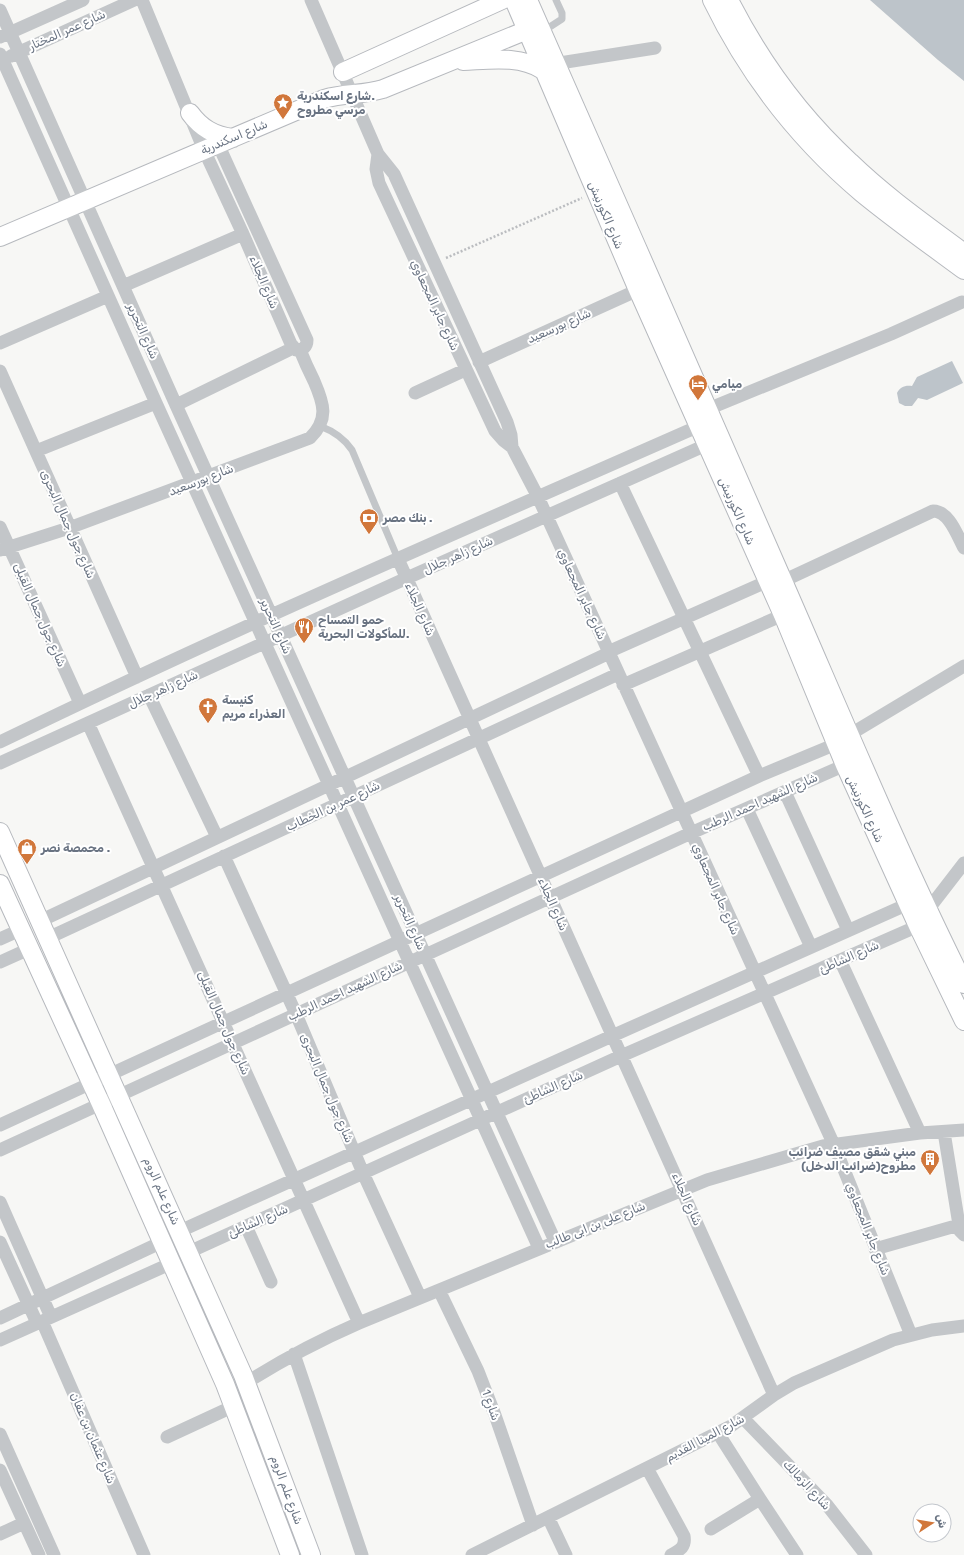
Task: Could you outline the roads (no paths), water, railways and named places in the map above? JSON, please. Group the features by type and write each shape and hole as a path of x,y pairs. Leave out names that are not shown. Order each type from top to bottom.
{"street":[{"name":"شارع عمر المختار","path":"5,35 83,0"},
{"name":"شارع عمر المختار","path":"1,58 19,52 134,0"},
{"name":"شارع الجلاء","path":"142,0 190,113 218,144 307,340 306,347 296,349 263,281 243,234 218,144"},
{"name":"شارع جابر المجعاوي","path":"311,0 378,154 394,174 509,428 512,447 538,497 834,1145 911,1335"},
{"path":"342,72 502,0"},
{"name":"شارع الكورنيش","path":"514,0 536,29"},
{"name":"شارع الكورنيش","path":"528,0 547,67 596,192 638,290 707,418"},
{"path":"712,0 729,34 754,73 781,111 812,146 863,194 964,270"},
{"path":"729,0 745,30 776,78 797,106 825,138 871,182 964,253"},
{"name":"شارع التحرير","path":"0,10 5,35 19,52 76,204 108,296 539,1248"},
{"name":"شارع اسكندرية","path":"0,237 324,99 367,93 382,89 536,29"},
{"path":"452,61 508,60 547,67 655,48"},
{"name":"شارع التحرير","path":"1,58 76,204 123,286 555,1242"},
{"name":"شارع الكورنيش","path":"547,67 707,418 714,441 776,581 843,740 844,765 918,926 964,1021"},
{"path":"190,113 201,126 208,131 224,137 218,144"},
{"name":"شارع جابر المجعاوي","path":"378,154 376,169 379,183 465,370 495,431 502,440 512,447"},
{"path":"123,286 243,234"},
{"path":"263,281 277,274"},
{"name":"شارع بورسعيد","path":"479,362 638,290"},
{"path":"0,343 108,296"},
{"name":"شارع زاهر جلال","path":"0,742 137,677 538,497 962,302"},
{"path":"176,405 296,349 322,399 323,412 320,426"},
{"path":"414,393 465,370"},
{"name":"شارع جول جمال البحرى","path":"0,371 137,677"},
{"path":"36,451 156,403"},
{"name":"شارع بورسعيد","path":"5,549 69,528 209,477 310,438 320,426"},
{"name":"شارع زاهر جلال","path":"0,763 280,635 714,441"},
{"path":"620,483 759,776"},
{"name":"شارع عمر بن الخطاب","path":"40,920 684,618 776,581 932,511 942,513 947,518 964,548"},
{"name":"شارع جول جمال القبلى","path":"0,527 5,549 80,704"},
{"name":"شارع الجلاء","path":"398,559 774,1395"},
{"name":"شارع الكورنيش","path":"776,581 783,615 964,984"},
{"name":"شارع عمر بن الخطاب","path":"48,938 478,739 621,680 700,651 783,615"},
{"name":"شارع الشهيد احمد الرطب","path":"0,1125 759,776 843,740 964,666"},
{"path":"149,696 217,837"},
{"name":"شارع جول جمال القبلى","path":"88,723 224,1022 358,1323"},
{"name":"شارع الشهيد احمد الرطب","path":"0,1150 691,833 844,765"},
{"path":"784,792 848,930"},
{"path":"747,809 811,947"},
{"name":"شارع علم الروم","path":"0,832 245,1379 311,1555"},
{"name":"شارع جول جمال البحرى","path":"224,856 296,1014 363,1173 420,1297"},
{"path":"927,911 964,863"},
{"name":"شارع علم الروم","path":"0,884 213,1356 234,1406 290,1555"},
{"name":"شارع الشاطئ","path":"180,1231 908,904"},
{"name":"شارع الشاطئ","path":"189,1252 621,1056 918,926"},
{"path":"0,939 20,930"},
{"path":"0,962 29,949"},
{"path":"840,960 920,1133"},
{"name":"شارع على بن ابى طالب","path":"245,1379 328,1336 682,1189 811,1149 920,1133 964,1130"},
{"path":"876,1249 962,1230 944,1132"},
{"name":"شارع عثمان بن عفان","path":"0,1202 43,1298 43,1320"},
{"path":"246,1226 271,1282"},
{"name":"شارع عثمان بن عفان","path":"0,1242 28,1304 43,1320 144,1555"},
{"path":"0,1318 162,1242"},
{"path":"0,1340 172,1263"},
{"name":"شارع 1","path":"439,1290 478,1371 533,1525"},
{"name":"شارع المينا القديم","path":"472,1555 493,1550 548,1517 718,1433 743,1418 774,1395 801,1380 893,1340 932,1330 964,1326"},
{"path":"213,1356 222,1355 231,1348"},
{"path":"294,1354 362,1555"},
{"path":"225,1384 231,1378 245,1379"},
{"path":"167,1437 234,1406"},
{"name":"شارع الزمالك","path":"743,1418 827,1506 866,1555"},
{"path":"718,1433 797,1555"},
{"path":"0,1434 54,1555"},
{"path":"648,1468 684,1536 685,1542 683,1548 671,1555"},
{"path":"0,1470 39,1555"},
{"path":"711,1529 760,1499"},
{"path":"548,1517 566,1555"},
{"path":"0,1534 24,1523"}],"lane":[{"path":"536,29 562,19 562,13 556,0"},
{"name":"شارع الجلاء","path":"320,426 342,438 352,450 398,559"}],"place":[{"name":"شارع اسكندرية. مرسي مطروح","path":"283,120"},
{"name":"ميامي","path":"698,401"},
{"name":"بنك مصر .","path":"369,535"},
{"name":"حمو التمساح للمأكولات البحرية.","path":"304,644"},
{"name":"كنيسة العذراء مريم","path":"208,724"},
{"name":"محمصة نصر .","path":"27,865"},
{"name":"مبني شقق مصيف ضرائب مطروح(ضرائب الدخل)","path":"930,1176"}]}
